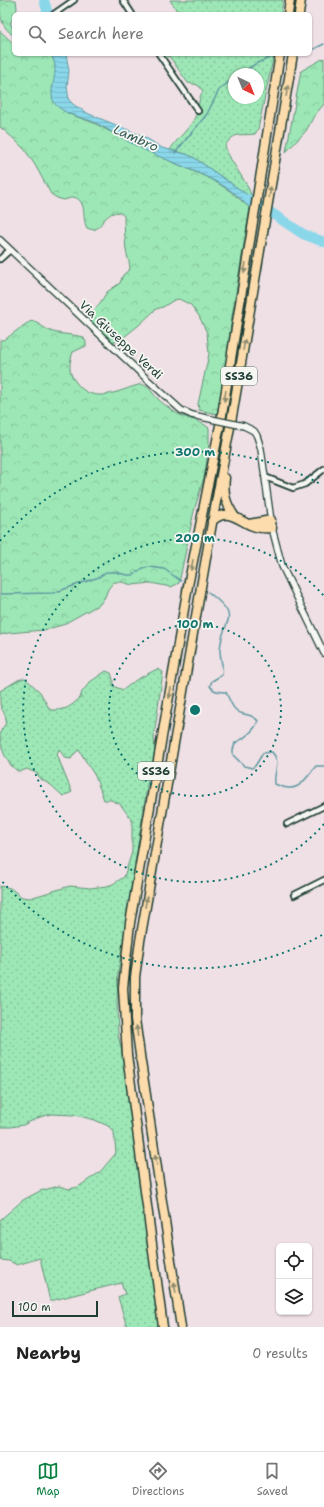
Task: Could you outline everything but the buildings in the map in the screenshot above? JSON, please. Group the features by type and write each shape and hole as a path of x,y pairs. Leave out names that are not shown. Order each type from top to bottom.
{"highway":[{"path":"288,12 290,0"},
{"path":"299,12 302,0"},
{"name":"SS36","path":"162,1327 127,1055 123,988 132,915 188,586 222,415 280,56"},
{"name":"SS36","path":"181,1327 141,1062 136,1019 134,977 212,521 233,411 293,56"},
{"path":"233,411 233,433 224,492 227,504 235,517"},
{"path":"212,521 222,515 227,514 258,528 272,528"},
{"path":"249,524 271,520"}],"street":[{"path":"57,12 74,0"},
{"path":"123,0 131,12"},
{"path":"159,56 198,111"},
{"name":"Via Giuseppe Verdi","path":"0,240 181,410 192,415 244,426 254,432 259,440 265,477"},
{"path":"0,259 10,250"},
{"path":"324,469 305,484 293,488 265,477 272,528 282,566 324,653"},
{"path":"287,824 324,806"},
{"path":"294,895 324,880"}],"green space":[{"path":"0,0 16,0 16,12 12,12 12,20 10,23 12,26 12,34 3,24 0,11"},
{"path":"170,0 283,0 281,12 178,12"},
{"path":"0,31 12,42 12,56 52,56 55,63 55,78 52,93 69,114 94,123 147,151 211,179 230,191 250,208 217,414 199,410 198,404 209,354 207,333 199,316 191,305 179,299 174,300 163,307 156,309 119,341 108,343 85,321 107,292 120,283 123,275 130,269 126,250 124,216 117,212 107,217 96,229 94,230 87,228 81,202 74,197 64,200 51,194 25,150 0,127"},
{"path":"169,56 274,56 264,101 264,68 228,68 228,104 263,104 258,129 255,134 235,136 225,146 231,160 247,185 252,198 193,157 170,150 187,129 197,112 200,97 203,91 198,85 188,83"},
{"path":"324,58 324,104 314,116 306,131 286,152 301,71"},
{"path":"32,321 53,332 83,337 86,342 86,346 73,352 70,367 73,378 82,389 98,395 115,393 142,384 150,389 156,397 177,414 201,423 209,428 209,444 205,474 194,511 179,583 171,587 151,583 132,585 122,582 114,582 108,589 100,604 62,625 44,630 0,635 0,340 7,338"},
{"path":"157,669 163,672 154,736 155,754 149,774 118,974 117,1003 118,1034 123,1057 159,1327 127,1327 118,1297 125,1294 121,1283 50,1301 40,1258 17,1265 9,1261 0,1260 0,1220 23,1200 40,1191 59,1186 69,1189 78,1187 100,1172 116,1153 114,1132 108,1126 95,1120 75,1115 51,1114 40,1117 23,1125 0,1127 0,886 10,888 22,897 30,898 70,886 90,888 113,884 124,877 132,852 132,820 120,804 111,800 104,800 95,776 79,750 71,759 65,758 59,749 57,754 72,792 63,796 51,785 42,780 36,773 27,769 19,772 14,769 7,760 1,744 0,733 6,719 0,704 0,691 18,680 25,678 40,692 50,710 58,710 67,708 73,704 80,698 82,692 90,682 106,671 111,673 113,686 123,690 136,680"}],"water":[{"path":"51,56 66,56 69,71 67,87 69,100 74,105 89,114 143,136 162,148 193,157 252,198 250,208 238,196 220,184 140,148 96,123 71,114 57,106 53,101 52,95 55,74 54,60"}],"waterway":[{"name":"Lambro","path":"44,0 47,12"},
{"path":"312,50 324,44"},
{"path":"249,68 257,63 275,56"},
{"path":"175,153 207,114 219,90 228,83"},
{"path":"248,199 303,234 324,242"},
{"path":"0,594 53,593 99,577 106,572 133,575 143,568 150,567 164,569 181,581"},
{"path":"208,592 219,601 228,614 220,650 223,669 222,675 212,681 210,686 215,691 226,692 231,704 236,710 253,716 258,721 249,734 235,743 233,755 244,766 252,768 255,766 263,753 272,752 275,756 277,764 275,784 289,788 295,787 303,782 316,766 324,766"}]}
